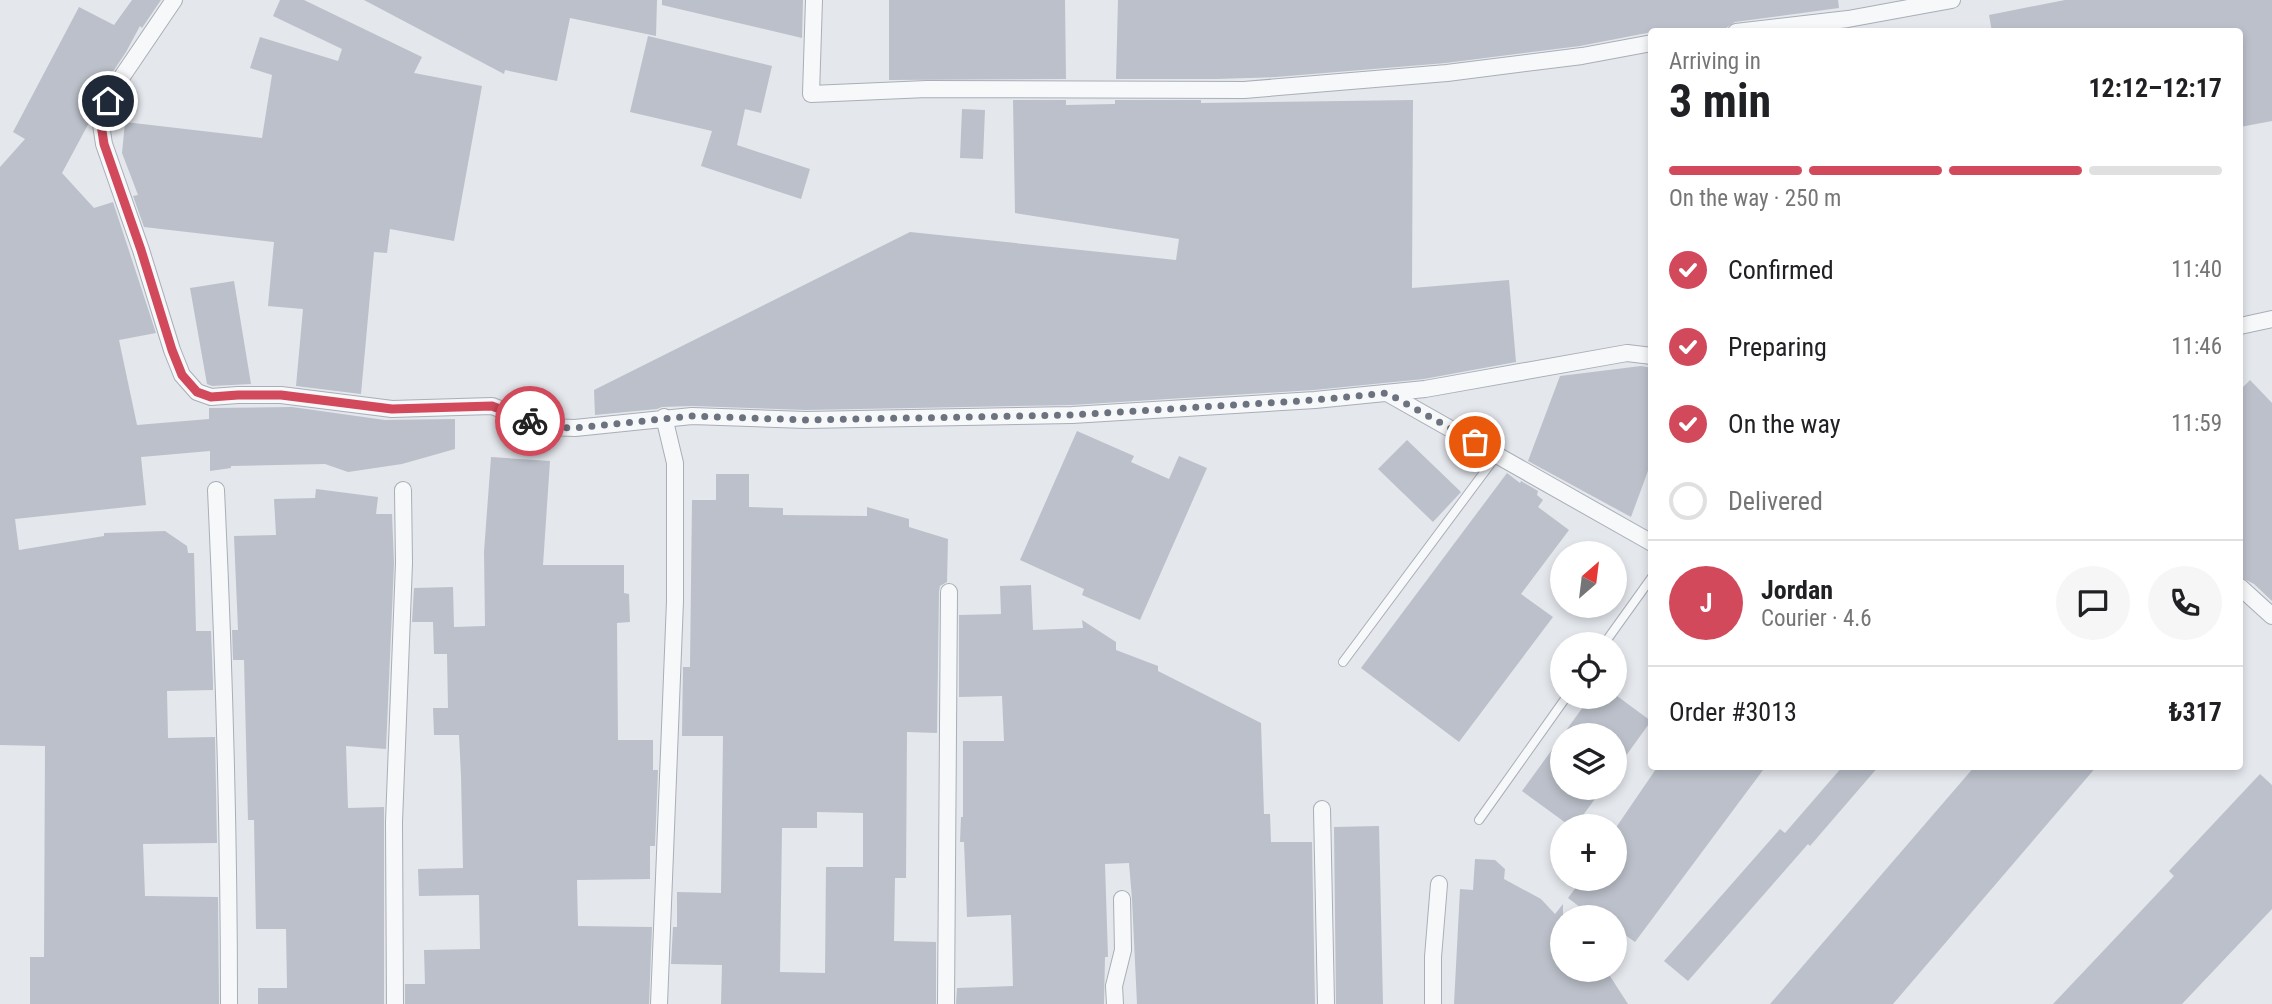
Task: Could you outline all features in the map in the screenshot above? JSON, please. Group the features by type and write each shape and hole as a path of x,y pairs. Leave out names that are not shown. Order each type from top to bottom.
{"street":[{"path":"174,0 117,84 100,118 104,144 172,350 182,375 197,392 211,397 281,395 392,409 492,406 547,427 597,427 692,416 806,420 1072,415 1387,393 1425,389 1626,354 1648,356"},
{"path":"814,0 811,94 927,89 1244,90 1447,73 1648,45"},
{"path":"1770,28 1848,19 1952,0"},
{"path":"2243,325 2272,319"},
{"path":"1387,393 1648,541"},
{"path":"659,1004 675,601 675,463 664,418"},
{"path":"216,490 223,649 229,1004"},
{"path":"395,1004 394,822 404,563 403,490"},
{"path":"2243,590 2272,616"},
{"path":"946,1004 949,592"},
{"path":"1322,810 1326,1004"},
{"path":"1433,1004 1433,957 1439,884"},
{"path":"1115,1004 1114,986 1123,950 1122,899"}],"lane":[{"path":"1343,662 1497,455"},
{"path":"1613,632 1648,583"},
{"path":"1479,820 1558,709"}],"building":[{"path":"132,0 161,0 142,28 140,26 108,79 91,113 90,121 62,173 94,208 113,202 156,333 119,340 137,425 209,419 209,408 292,407 385,420 455,419 455,449 402,464 348,472 325,464 231,466 210,471 210,451 141,457 146,505 15,519 19,550 104,536 104,533 165,531 187,546 188,553 194,553 196,631 211,631 213,690 167,691 168,738 215,737 217,843 143,844 145,896 218,897 219,1004 30,1004 30,957 44,957 45,746 0,745 0,167 25,139 13,132 79,7 114,25"},
{"path":"280,0 304,0 422,57 414,73 482,86 454,241 390,229 387,253 374,252 361,394 296,386 303,309 268,306 274,242 144,227 133,196 138,195 122,153 125,122 262,138 272,75 250,68 260,37 338,61 342,49 273,16"},
{"path":"364,0 657,0 656,36 570,18 557,81 505,70 504,74"},
{"path":"662,0 803,0 802,38 662,5"},
{"path":"889,0 1065,0 1066,79 889,80"},
{"path":"1118,0 1838,0 1839,8 1735,22 1726,28 1648,28 1648,33 1580,46 1446,63 1276,77 1116,79"},
{"path":"2065,0 2272,0 2272,121 2243,126 2243,28 1991,28 1989,15"},
{"path":"648,36 772,66 761,113 745,109 737,145 810,169 801,199 701,166 712,131 630,112"},
{"path":"1013,100 1066,100 1066,105 1115,104 1115,100 1201,100 1201,103 1413,100 1412,288 1509,280 1516,362 1424,379 1314,390 1072,405 806,410 692,406 595,415 594,390 910,232 1176,260 1179,239 1015,213"},
{"path":"962,109 985,110 983,159 960,158"},
{"path":"234,281 251,384 212,386 207,384 190,288"},
{"path":"1648,367 1648,471 1631,517 1528,461 1560,376"},
{"path":"2250,380 2272,403 2272,601 2254,584 2243,578 2243,387"},
{"path":"1077,431 1134,456 1131,462 1169,479 1179,456 1207,468 1140,620 1082,595 1084,589 1020,560"},
{"path":"1407,440 1461,492 1433,522 1378,469"},
{"path":"491,457 550,461 543,565 624,565 624,593 629,594 630,622 617,623 618,740 653,740 653,770 658,770 655,846 650,846 650,879 577,880 578,926 652,927 649,1004 405,1004 405,984 425,984 424,950 480,949 479,895 419,896 418,869 463,868 461,776 459,735 434,735 433,708 448,708 447,654 434,654 433,622 412,622 414,588 453,587 454,627 485,626 484,552"},
{"path":"1507,473 1520,483 1521,481 1538,491 1537,495 1543,500 1538,507 1569,530 1561,541 1550,541 1550,555 1521,594 1552,618 1459,742 1361,668"},
{"path":"716,474 749,474 749,507 783,508 783,515 867,516 867,507 909,519 909,527 948,539 947,582 940,586 939,592 937,733 907,732 906,878 895,878 894,941 936,942 936,1004 721,1004 722,965 671,964 673,927 677,927 677,892 721,893 723,736 682,736 683,667 690,667 692,500 716,500","holes":["817,812 863,813 863,867 826,867 825,973 780,972 782,828 817,828"]},
{"path":"316,489 378,497 376,514 392,514 394,563 386,749 346,746 348,808 384,807 384,1004 258,1004 258,988 287,988 286,929 256,929 254,820 248,820 244,660 233,660 232,630 238,630 234,536 276,535 274,499 315,498"},
{"path":"1031,585 1033,630 1083,628 1082,620 1116,642 1116,650 1158,666 1158,671 1261,723 1264,814 1270,814 1271,842 1312,842 1315,1004 1137,1004 1129,863 1105,864 1108,957 1105,957 1104,1004 956,1004 957,988 1013,986 1011,915 967,917 964,842 960,842 963,817 963,741 1004,741 1002,696 959,697 959,615 1001,614 1000,586"},
{"path":"1627,703 1648,719 1648,725 1627,754 1627,723 1571,723 1582,709 1627,709"},
{"path":"1550,752 1550,800 1594,800 1584,814 1554,814 1522,791"},
{"path":"1655,770 1763,770 1635,942 1627,936 1627,905 1577,905 1568,898 1573,891 1627,891 1625,814"},
{"path":"1840,770 1876,770 1688,981 1664,961 1780,829 1785,833"},
{"path":"1972,770 2094,770 1893,1004 1770,1004"},
{"path":"2260,774 2272,785 2272,909 2182,1004 2053,1004 2174,876 2169,871"},
{"path":"1379,826 1383,1004 1336,1004 1334,827"},
{"path":"1475,859 1495,860 1505,869 1504,879 1541,899 1550,909 1550,982 1614,982 1628,1004 1454,1004 1460,889 1473,890"}],"way so far":[{"path":"530,421 547,427 575,428 692,416 806,420 1072,415 1387,393 1475,442"}],"route":[{"path":"108,101 100,118 104,144 172,350 182,375 197,392 211,397 281,395 392,409 492,406 530,421"}]}
